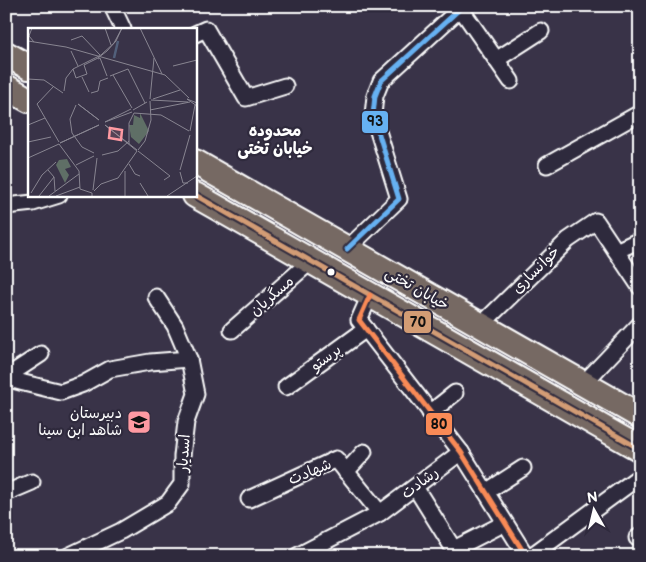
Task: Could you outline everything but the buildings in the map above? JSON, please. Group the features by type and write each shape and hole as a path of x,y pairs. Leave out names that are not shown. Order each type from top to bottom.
{"main road":[{"path":"6,54 28,66"},
{"path":"6,87 28,99"},
{"name":"خیابان تختی","path":"196,163 640,416"},
{"name":"خیابان تختی","path":"196,196 640,449"}],"street":[{"path":"112,6 123,28"},
{"path":"347,249 399,199 373,115 375,96 381,81 462,8 511,81"},
{"path":"196,33 206,28 246,98 285,86"},
{"path":"496,60 541,30"},
{"path":"547,165 640,113"},
{"path":"6,206 33,203 56,196"},
{"name":"خوانساری","path":"481,325 568,240 596,221 616,251"},
{"path":"640,240 616,251 640,288"},
{"name":"مسگریان","path":"232,330 311,261"},
{"path":"370,295 359,320 461,452 526,556"},
{"name":"اسدیار","path":"68,556 121,531 168,503 182,484 182,456 186,422 196,394 189,359 175,326 156,297"},
{"path":"583,384 640,324"},
{"name":"پرستو","path":"286,387 366,329"},
{"path":"6,377 41,354"},
{"path":"6,377 61,392 83,384 110,369 150,362 189,359"},
{"path":"430,413 455,393"},
{"path":"346,472 364,452"},
{"name":"رشادت","path":"298,555 380,513 461,452"},
{"name":"شهادت","path":"249,499 336,459 380,513"},
{"path":"486,492 522,468"},
{"path":"531,556 640,476"},
{"path":"6,493 32,482"},
{"path":"415,487 456,552 505,522"}],"transit line":[{"name":"93","path":"347,249 399,199 373,115 375,96 381,81 463,6"},
{"name":"70","path":"196,196 640,449"},
{"name":"80","path":"370,295 359,320 461,452 526,556"}],"place":[{"name":"دبیرستان شاهد ابن سینا","path":"139,422"}],"district":[{"name":"محدوده خیابان تختی","path":"275,140"}]}
